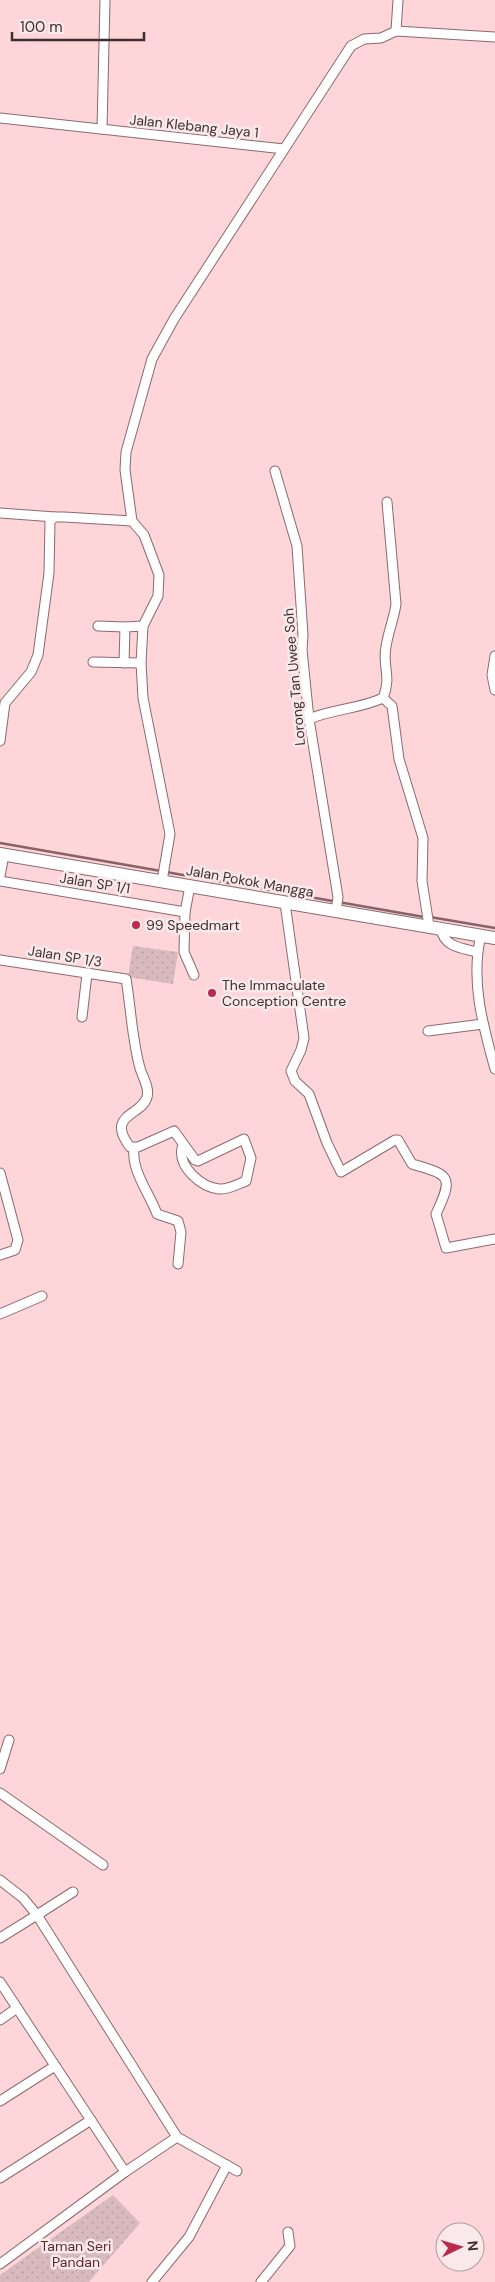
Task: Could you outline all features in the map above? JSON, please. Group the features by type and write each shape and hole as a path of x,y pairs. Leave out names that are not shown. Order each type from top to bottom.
{"main road":[{"name":"Jalan Pokok Mangga","path":"2,855 163,879 190,886 285,903 432,923 495,938"}],"street":[{"path":"102,130 106,0"},
{"path":"396,31 398,0"},
{"path":"163,879 170,834 143,698 141,663 143,626 158,596 159,574 144,535 132,521 125,470 126,452 152,360 174,319 351,46 364,39 381,38 396,31 495,37"},
{"name":"Jalan Klebang Jaya 1","path":"0,118 284,150"},
{"name":"Lorong Tan Uwee Soh","path":"275,471 297,546 303,635 302,650 309,719 338,897 337,909"},
{"path":"309,719 323,713 374,702 383,698 388,682 385,647 396,604 387,502"},
{"path":"0,513 132,521"},
{"path":"0,741 5,703 32,672 36,664 49,573 50,521 55,517"},
{"path":"98,626 143,626"},
{"path":"124,663 125,627"},
{"path":"495,656 492,675 495,690"},
{"path":"93,662 141,663"},
{"path":"383,698 392,706 399,759 423,838 422,881 432,923 447,942 457,947 477,952"},
{"path":"0,876 2,855"},
{"name":"Jalan SP 1/1","path":"0,881 186,912"},
{"path":"190,886 186,912 184,952 194,975"},
{"path":"285,903 304,1038 301,1050 291,1071 295,1081 309,1094 327,1144 341,1172 398,1140 412,1164 438,1171 447,1182 447,1191 436,1214 446,1248 495,1239"},
{"path":"481,935 476,966 483,1024 495,1069"},
{"name":"Jalan SP 1/3","path":"0,960 126,979 139,1066 147,1090 147,1097 144,1103 127,1116 122,1125 126,1140 130,1147 134,1148"},
{"path":"82,1017 87,974"},
{"path":"428,1032 483,1024"},
{"path":"178,1264 181,1232 178,1221 157,1214 154,1202 143,1184 133,1156 134,1148 174,1131 185,1146 195,1160 198,1161 244,1139 250,1158 246,1181 222,1189 200,1182 181,1156 182,1148 185,1146"},
{"path":"0,1173 18,1240 15,1250 0,1255"},
{"path":"0,1314 42,1296"},
{"path":"0,1769 9,1740"},
{"path":"0,1793 103,1865"},
{"path":"0,1880 23,1898 37,1915 177,2137 236,2171"},
{"path":"0,1938 73,1892"},
{"path":"0,1982 125,2172"},
{"path":"0,2020 18,2008"},
{"path":"0,2101 55,2066"},
{"path":"0,2178 91,2120"},
{"path":"0,2264 125,2172 177,2137"},
{"path":"152,2282 189,2237 227,2166"},
{"path":"261,2282 290,2246 288,2232"}],"green space":[{"path":"133,946 178,952 173,984 128,977"},
{"name":"Taman Seri Pandan","path":"113,2195 140,2223 89,2282 0,2282 0,2275"}],"waterway":[{"path":"0,843 161,871"},
{"path":"166,872 424,917"},
{"path":"430,917 495,928"}],"place":[{"name":"99 Speedmart","path":"136,925"},
{"name":"The Immaculate Conception Centre","path":"212,993"}]}
